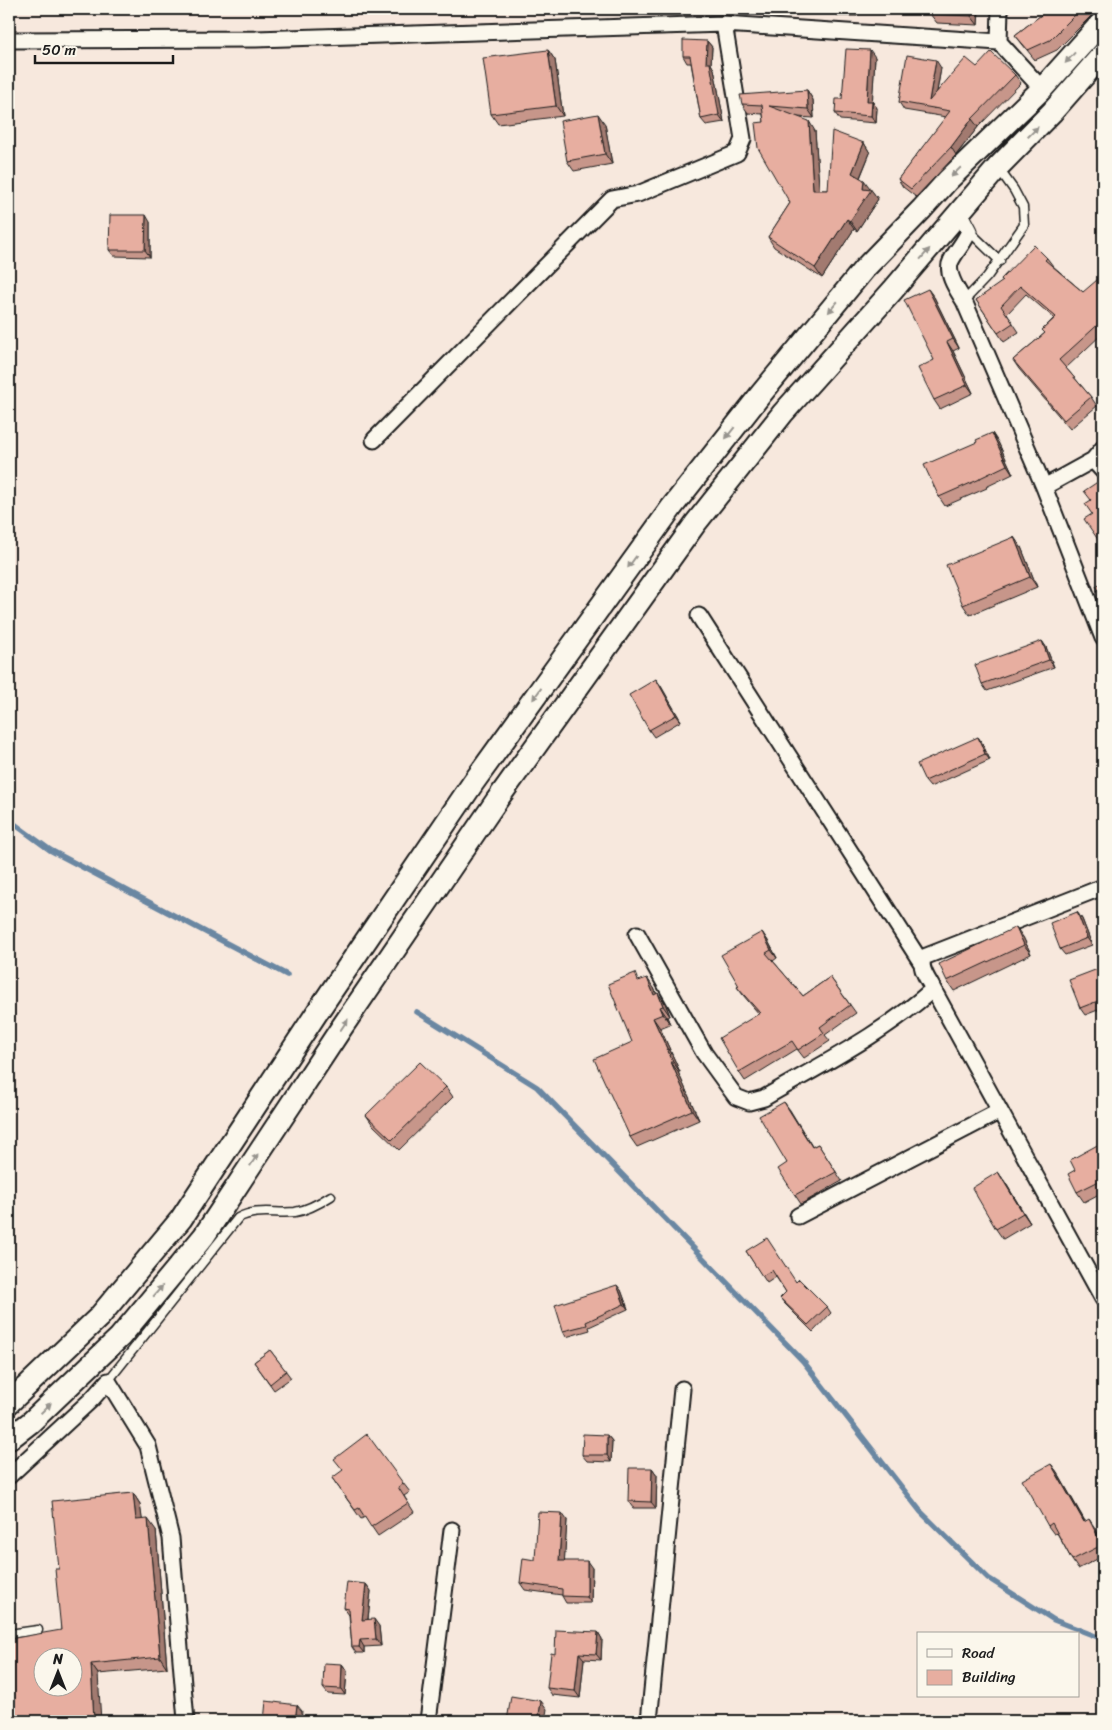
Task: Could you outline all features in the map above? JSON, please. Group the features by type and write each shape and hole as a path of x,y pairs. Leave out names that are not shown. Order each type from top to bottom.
{"main road":[{"path":"9,1403 99,1318 181,1219 473,783 678,500 761,394 864,269 948,180 1042,89 1103,21"},
{"path":"9,1439 31,1422 120,1337 204,1236 342,1027 497,800 695,524 783,413 964,222 998,168 1053,111 1103,54"}],"street":[{"path":"999,42 1000,9"},
{"path":"374,440 612,199 638,194 737,153 743,139 724,24"},
{"path":"9,40 256,39 724,24 999,42 1042,89"},
{"path":"964,222 965,242 950,263 951,276 964,301 1044,486 1103,638"},
{"path":"1044,486 1093,460 1103,448"},
{"path":"1093,460 1103,471"},
{"path":"699,616 921,962 922,968 933,989 1103,1299"},
{"path":"921,962 924,957 1103,887"},
{"path":"637,934 704,1053 736,1097 749,1102 764,1098 874,1034 896,1020 933,989"},
{"path":"798,1216 1000,1111"},
{"path":"9,1476 92,1399 108,1381 148,1446 171,1538 186,1721"},
{"path":"650,1721 682,1389"},
{"path":"428,1721 452,1530"}],"lane":[{"path":"964,301 1000,261 1024,225 1023,207 1014,190 998,168"},
{"path":"964,222 1000,261"},
{"path":"108,1381 238,1218 247,1212 298,1211 311,1207 331,1196"},
{"path":"9,1634 38,1630"}],"building":[{"path":"931,9 972,9 971,16 930,14"},
{"path":"1049,9 1081,9 1050,40 1028,50 1015,35"},
{"path":"683,40 707,41 706,63 710,63 719,115 701,119 690,56 683,56"},
{"path":"846,49 870,50 867,101 872,101 871,116 835,113 836,99 842,99"},
{"path":"548,50 556,106 491,114 483,58"},
{"path":"991,52 1015,75 972,119 951,147 911,189 898,179 950,111 899,102 907,55 936,60 929,101 966,58 977,67"},
{"path":"807,90 808,109 769,106 809,121 813,190 828,190 832,131 864,143 852,173 864,180 863,189 871,190 850,221 847,219 815,268 768,237 790,203 758,148 755,123 764,122 762,105 742,104 740,95"},
{"path":"598,114 605,154 567,161 560,121"},
{"path":"110,215 146,215 145,250 109,250"},
{"path":"1034,245 1047,258 1045,260 1083,292 1097,280 1103,288 1103,320 1059,360 1091,397 1064,420 1013,360 1045,333 1042,330 1056,317 1020,286 1001,306 1013,323 998,333 976,300 1003,281 1001,279"},
{"path":"928,289 953,339 947,342 967,385 934,400 918,368 934,360 904,300"},
{"path":"992,433 1007,465 939,497 924,465 977,442 976,440"},
{"path":"1099,481 1103,486 1103,547 1084,519 1092,514 1085,504 1091,500 1084,491"},
{"path":"1014,537 1030,577 963,605 946,565"},
{"path":"1103,582 1103,597 1096,586"},
{"path":"1042,641 1049,660 982,684 975,665"},
{"path":"656,679 676,715 649,730 629,695"},
{"path":"978,737 985,754 925,781 917,764"},
{"path":"1077,912 1087,938 1060,949 1050,923"},
{"path":"1016,927 1024,945 947,981 939,964"},
{"path":"762,932 771,950 766,953 803,996 830,977 850,1005 820,1027 824,1033 798,1050 792,1041 739,1072 719,1038 760,1013 737,987 739,986 721,955"},
{"path":"1103,967 1103,999 1080,1008 1069,980"},
{"path":"635,973 638,981 647,978 654,995 658,993 663,1006 660,1007 663,1014 653,1018 692,1110 630,1137 594,1059 632,1042 608,984"},
{"path":"420,1062 446,1087 392,1140 366,1115"},
{"path":"784,1102 812,1147 818,1144 836,1172 795,1195 778,1169 787,1163 759,1116"},
{"path":"1103,1142 1103,1179 1077,1192 1068,1174 1075,1170 1070,1160"},
{"path":"998,1172 1023,1213 996,1229 972,1188"},
{"path":"767,1238 796,1282 799,1279 827,1307 808,1325 780,1298 786,1292 772,1270 762,1276 746,1251"},
{"path":"617,1285 624,1304 586,1322 587,1325 563,1331 555,1305"},
{"path":"270,1350 286,1371 270,1384 254,1362"},
{"path":"367,1434 403,1483 398,1487 408,1503 371,1527 359,1508 355,1510 332,1478 343,1470 334,1459"},
{"path":"583,1434 607,1435 607,1455 582,1455"},
{"path":"1051,1464 1084,1522 1089,1519 1102,1545 1072,1560 1052,1523 1048,1526 1022,1480"},
{"path":"629,1468 652,1468 651,1502 628,1501"},
{"path":"133,1493 136,1520 148,1519 160,1657 91,1664 94,1721 9,1721 9,1639 61,1630 55,1569 59,1569 52,1501"},
{"path":"538,1512 562,1513 559,1561 587,1561 587,1597 562,1596 562,1589 520,1583 523,1558 535,1560"},
{"path":"347,1582 366,1584 362,1620 374,1619 376,1639 360,1640 359,1647 352,1647 349,1609 344,1608"},
{"path":"556,1630 598,1632 596,1654 579,1653 575,1691 547,1688 551,1653 555,1654"},
{"path":"324,1663 342,1664 341,1689 323,1688"},
{"path":"511,1696 541,1701 538,1721 507,1721"},
{"path":"266,1701 297,1705 295,1721 264,1721"},
{"path":"157,1720 157,1721 124,1721"}],"waterway":[{"path":"9,820 50,850 287,975"},
{"path":"417,1012 537,1087 803,1361 921,1512 988,1578 1054,1620 1103,1639"}]}
